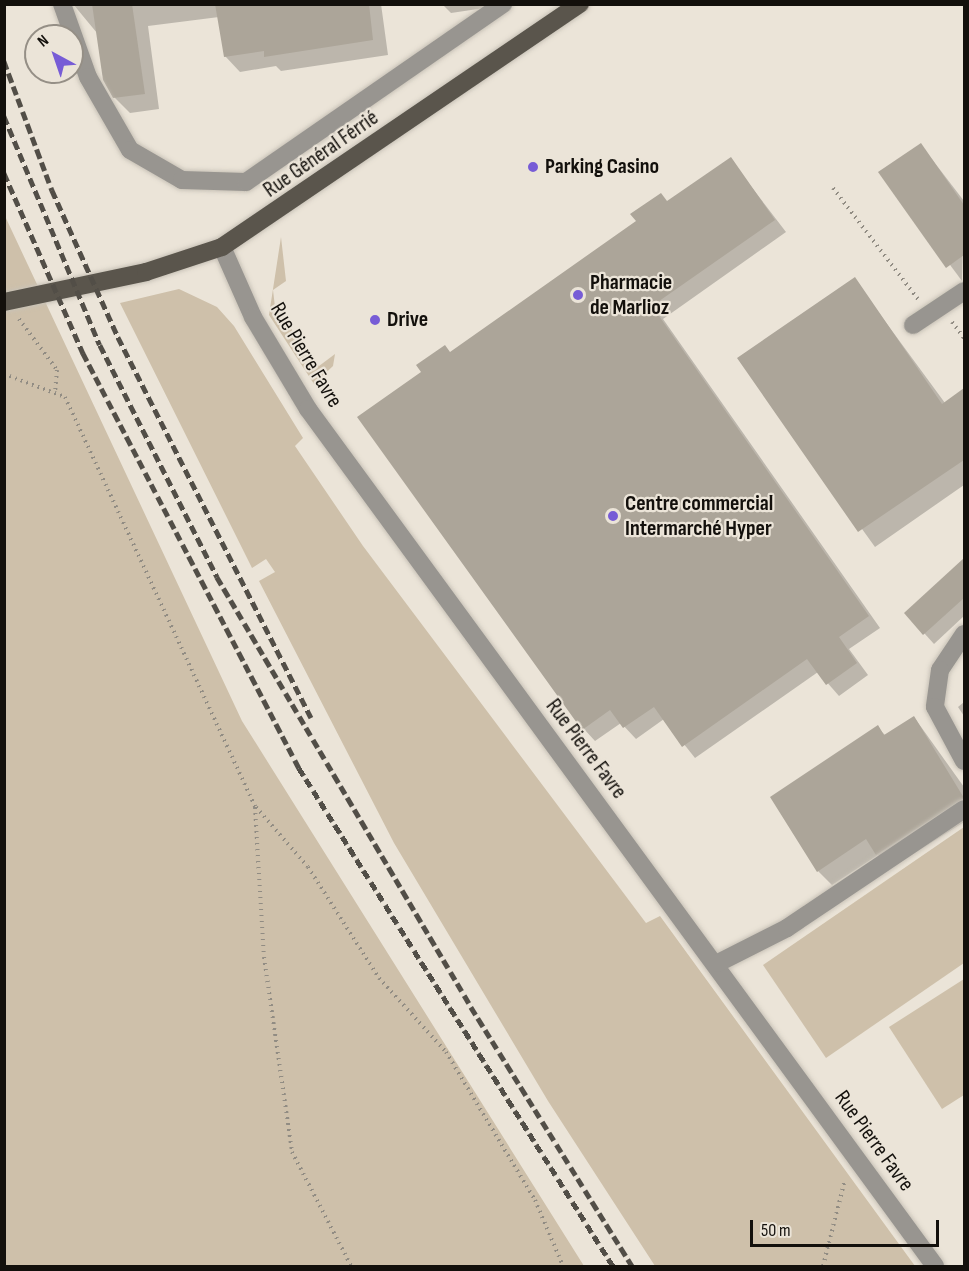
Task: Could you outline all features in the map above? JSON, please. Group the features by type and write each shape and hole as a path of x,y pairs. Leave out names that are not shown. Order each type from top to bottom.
{"main road":[{"name":"Rue Général Férrié","path":"7,302 65,292 222,247 580,4"}],"street":[{"path":"62,4 88,77 130,150 182,180 246,182 503,4"},
{"name":"Rue Pierre Favre","path":"222,247 253,317 308,409 482,652 718,963 935,1266"},
{"path":"913,326 964,291"},
{"path":"964,634 940,670 934,707 964,762"},
{"path":"718,963 787,928 964,809"}],"path":[{"path":"833,188 919,300 941,308 964,338"},
{"path":"7,302 57,370 55,393"},
{"path":"4,374 65,397 255,807 308,867 380,978 446,1052 535,1200 563,1266"},
{"path":"255,807 264,957 292,1152 351,1266"},
{"path":"822,1266 845,1179 861,1164"}],"shaded area":[{"path":"4,214 242,721 584,1266 5,1266"},
{"path":"281,237 286,281 273,290 275,307 319,366 335,354 333,366 314,384 269,315"},
{"path":"179,289 217,307 234,326 303,438 295,446 363,546 646,923 660,916 915,1266 655,1266 548,1101 394,843 259,581 275,572 266,559 252,568 120,303"},
{"path":"964,827 964,963 826,1058 763,965"},
{"path":"964,979 964,1095 942,1109 889,1027"}],"building":[{"path":"92,4 132,4 145,94 113,98 103,80"},
{"path":"215,4 369,4 373,40 264,57 264,51 224,57"},
{"path":"921,143 964,205 964,255 946,268 878,172"},
{"name":"Centre commercial Intermarché Hyper","path":"731,157 775,220 652,306 869,616 839,637 857,663 826,685 807,659 682,747 654,707 623,728 610,710 582,730 357,417 421,372 416,365 445,345 450,352 636,221 630,214 661,193 667,201"},
{"path":"855,277 942,404 964,388 964,460 858,532 737,358"},
{"path":"964,558 964,598 923,635 904,613"},
{"path":"914,716 964,798 876,855 866,839 817,872 770,797 878,725 884,735"}],"railway":[{"path":"4,61 52,190 118,337 311,718"},
{"path":"4,116 100,345 217,577 471,1007 632,1266"},
{"path":"4,173 83,353 299,768 613,1266"}],"place":[{"name":"Parking Casino","path":"533,167"},
{"name":"Pharmacie de Marlioz","path":"578,295"},
{"name":"Drive","path":"375,320"},
{"name":"Centre commercial Intermarché Hyper","path":"613,516"}]}
